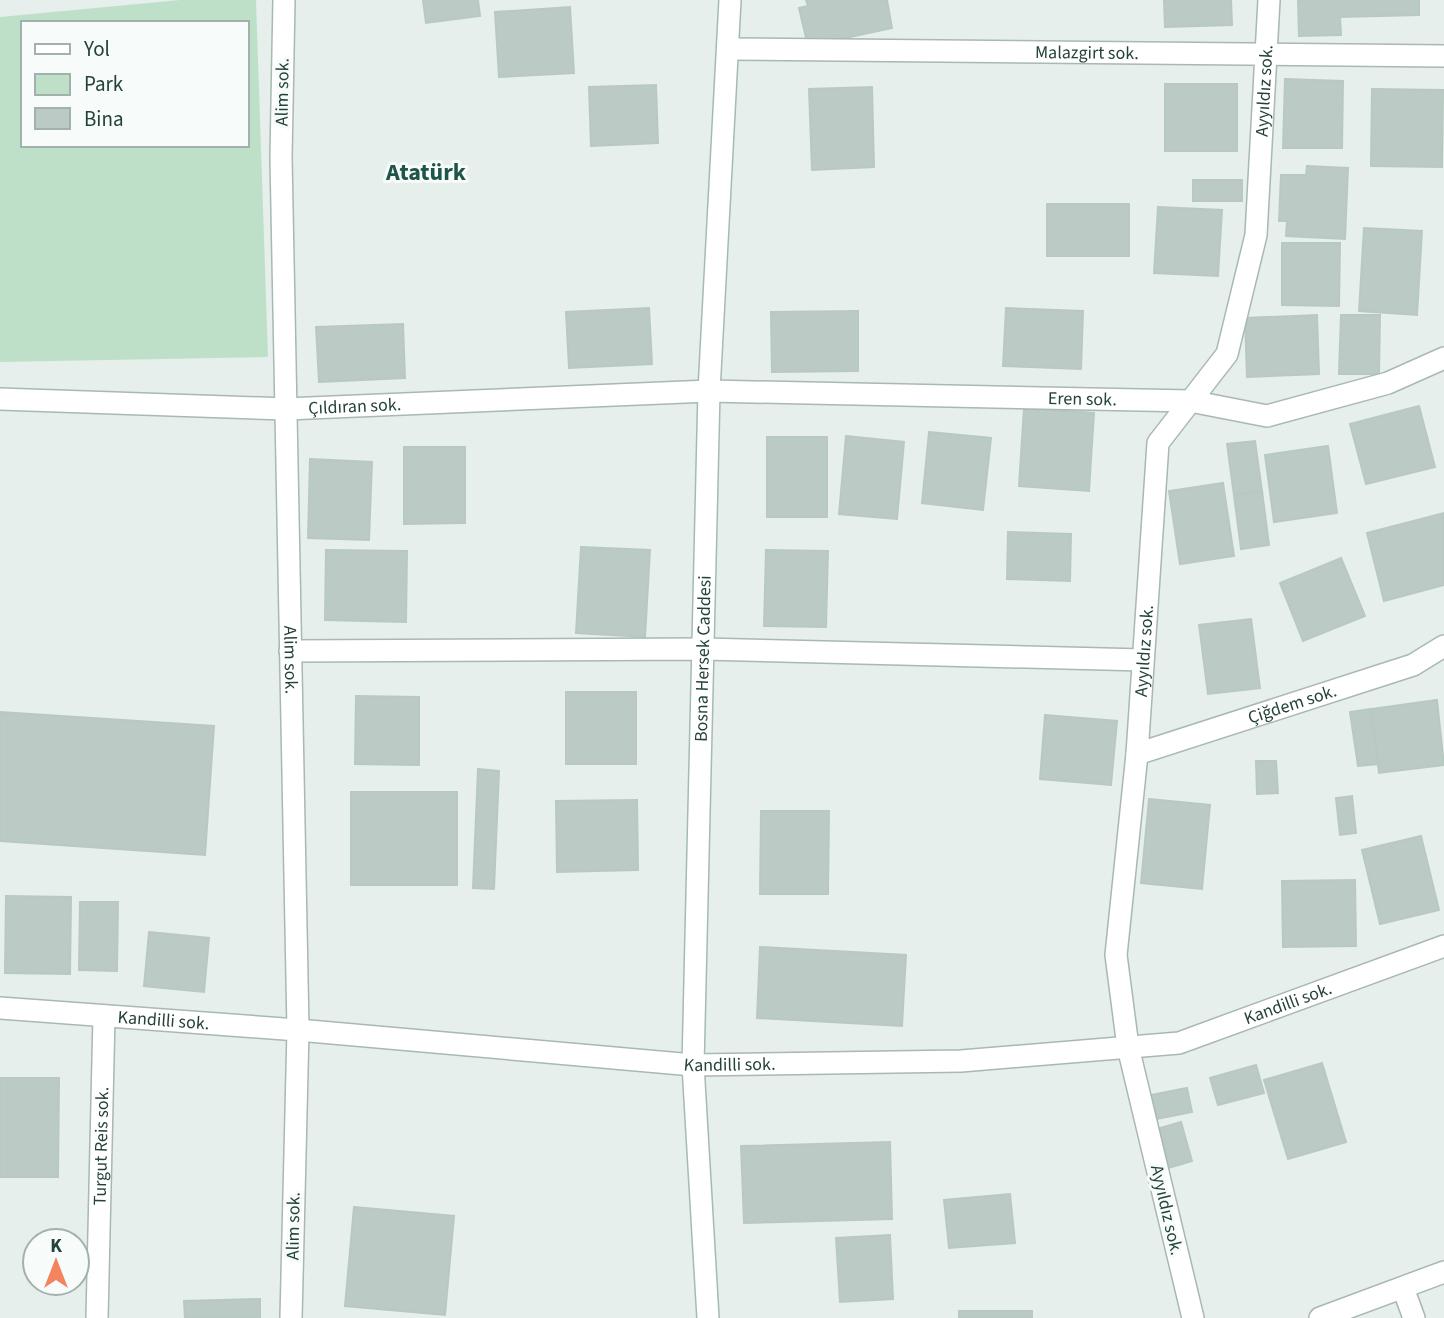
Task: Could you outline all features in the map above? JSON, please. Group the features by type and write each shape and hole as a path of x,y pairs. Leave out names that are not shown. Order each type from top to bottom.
{"street":[{"name":"Alim sok.","path":"284,0 281,157 298,1030 291,1318"},
{"name":"Bosna Hersek Caddesi","path":"708,1318 693,1065 709,391 730,0"},
{"name":"Ayyıldız sok.","path":"1193,1318 1128,1047 1116,955 1137,754 1158,443 1227,354 1256,235 1269,0"},
{"name":"Malazgirt sok.","path":"728,49 1444,56"},
{"name":"Eren sok.","path":"709,391 1190,401 1267,416 1388,383 1444,358"},
{"name":"Çıldıran sok.","path":"0,399 286,409 709,391"},
{"name":"Çiğdem sok.","path":"1137,754 1413,665 1444,646"},
{"path":"290,651 703,649 1143,660"},
{"name":"Kandilli sok.","path":"0,1008 298,1030 693,1065 961,1060 1179,1043 1444,946"},
{"name":"Turgut Reis sok.","path":"97,1318 104,1016"},
{"path":"1320,1318 1444,1272"},
{"path":"1403,1288 1413,1318"}],"green space":[{"path":"180,0 256,0 268,357 0,362 0,17"}],"building":[{"path":"423,0 478,0 480,16 426,23"},
{"path":"806,0 887,0 892,28 808,46 799,8 808,6"},
{"path":"1164,0 1231,0 1232,25 1165,27"},
{"path":"1298,0 1419,0 1419,15 1340,17 1341,35 1299,36"},
{"path":"570,7 574,73 499,77 495,12"},
{"path":"1285,79 1343,81 1342,148 1283,148"},
{"path":"1165,84 1237,84 1237,151 1165,151"},
{"path":"656,85 658,143 591,146 589,87"},
{"path":"872,87 874,167 812,170 809,89"},
{"path":"1372,89 1443,90 1442,167 1371,166"},
{"path":"1307,166 1348,168 1345,239 1286,236 1287,221 1279,221 1281,175 1306,175"},
{"path":"1193,180 1242,180 1242,201 1193,201"},
{"path":"1047,204 1129,204 1129,256 1047,256"},
{"path":"1158,207 1222,210 1218,276 1154,273"},
{"path":"1364,228 1422,231 1417,315 1359,311"},
{"path":"1282,243 1340,243 1339,306 1282,305"},
{"path":"649,308 652,364 569,368 566,312"},
{"path":"1006,308 1083,311 1081,369 1003,366"},
{"path":"858,311 858,371 772,372 771,312"},
{"path":"1317,315 1319,374 1247,377 1245,318"},
{"path":"1341,315 1380,315 1379,374 1339,374"},
{"path":"403,324 405,378 319,382 316,327"},
{"path":"1419,406 1435,467 1366,484 1350,424"},
{"path":"1024,408 1094,413 1089,491 1019,486"},
{"path":"929,432 991,438 983,510 922,503"},
{"path":"846,436 904,442 897,519 839,514"},
{"path":"767,437 827,437 827,517 767,517"},
{"path":"1255,441 1262,491 1234,495 1227,444"},
{"path":"1328,446 1337,513 1274,522 1265,455"},
{"path":"404,447 465,447 465,523 404,524"},
{"path":"310,459 372,462 369,540 308,538"},
{"path":"1223,483 1234,556 1180,564 1169,491"},
{"path":"1262,491 1269,545 1241,549 1234,495"},
{"path":"1444,513 1444,585 1384,601 1367,533"},
{"path":"1008,532 1071,534 1070,581 1007,579"},
{"path":"581,547 650,550 645,637 576,633"},
{"path":"326,550 407,551 406,622 325,620"},
{"path":"766,550 828,551 826,627 764,626"},
{"path":"1341,558 1365,616 1303,641 1280,583"},
{"path":"1251,619 1260,688 1208,694 1199,625"},
{"path":"566,692 636,692 636,764 566,764"},
{"path":"356,696 419,697 419,765 355,764"},
{"path":"1437,700 1444,765 1379,773 1371,709"},
{"path":"1371,709 1378,764 1358,766 1350,712"},
{"path":"0,712 214,726 205,855 0,841"},
{"path":"1045,715 1117,721 1111,785 1040,779"},
{"path":"1256,761 1276,761 1278,793 1257,794"},
{"path":"478,769 499,771 494,889 473,888"},
{"path":"351,792 457,792 457,885 351,885"},
{"path":"1352,796 1356,833 1340,835 1336,798"},
{"path":"1149,799 1210,805 1202,889 1141,883"},
{"path":"637,800 638,870 557,872 556,801"},
{"path":"761,811 829,811 828,894 760,894"},
{"path":"1421,836 1439,910 1380,924 1362,850"},
{"path":"1355,880 1356,946 1283,947 1282,881"},
{"path":"6,896 71,897 70,974 5,973"},
{"path":"80,902 118,902 117,971 79,970"},
{"path":"149,932 209,938 204,992 144,986"},
{"path":"760,947 906,955 902,1026 757,1018"},
{"path":"1322,1063 1346,1142 1288,1159 1264,1080"},
{"path":"1256,1065 1264,1093 1218,1105 1210,1078"},
{"path":"0,1078 59,1078 58,1177 0,1177"},
{"path":"1187,1088 1192,1112 1151,1120 1146,1096"},
{"path":"1181,1122 1192,1161 1168,1168 1157,1129"},
{"path":"890,1142 892,1219 744,1223 741,1146"},
{"path":"1010,1194 1015,1243 949,1248 944,1200"},
{"path":"354,1207 454,1216 445,1315 345,1306"},
{"path":"890,1235 893,1299 840,1302 836,1238"},
{"path":"260,1299 260,1318 185,1318 184,1301"},
{"path":"959,1311 1032,1311 1032,1318 959,1318"}],"district":[{"name":"Atatürk","path":"426,172"}]}
